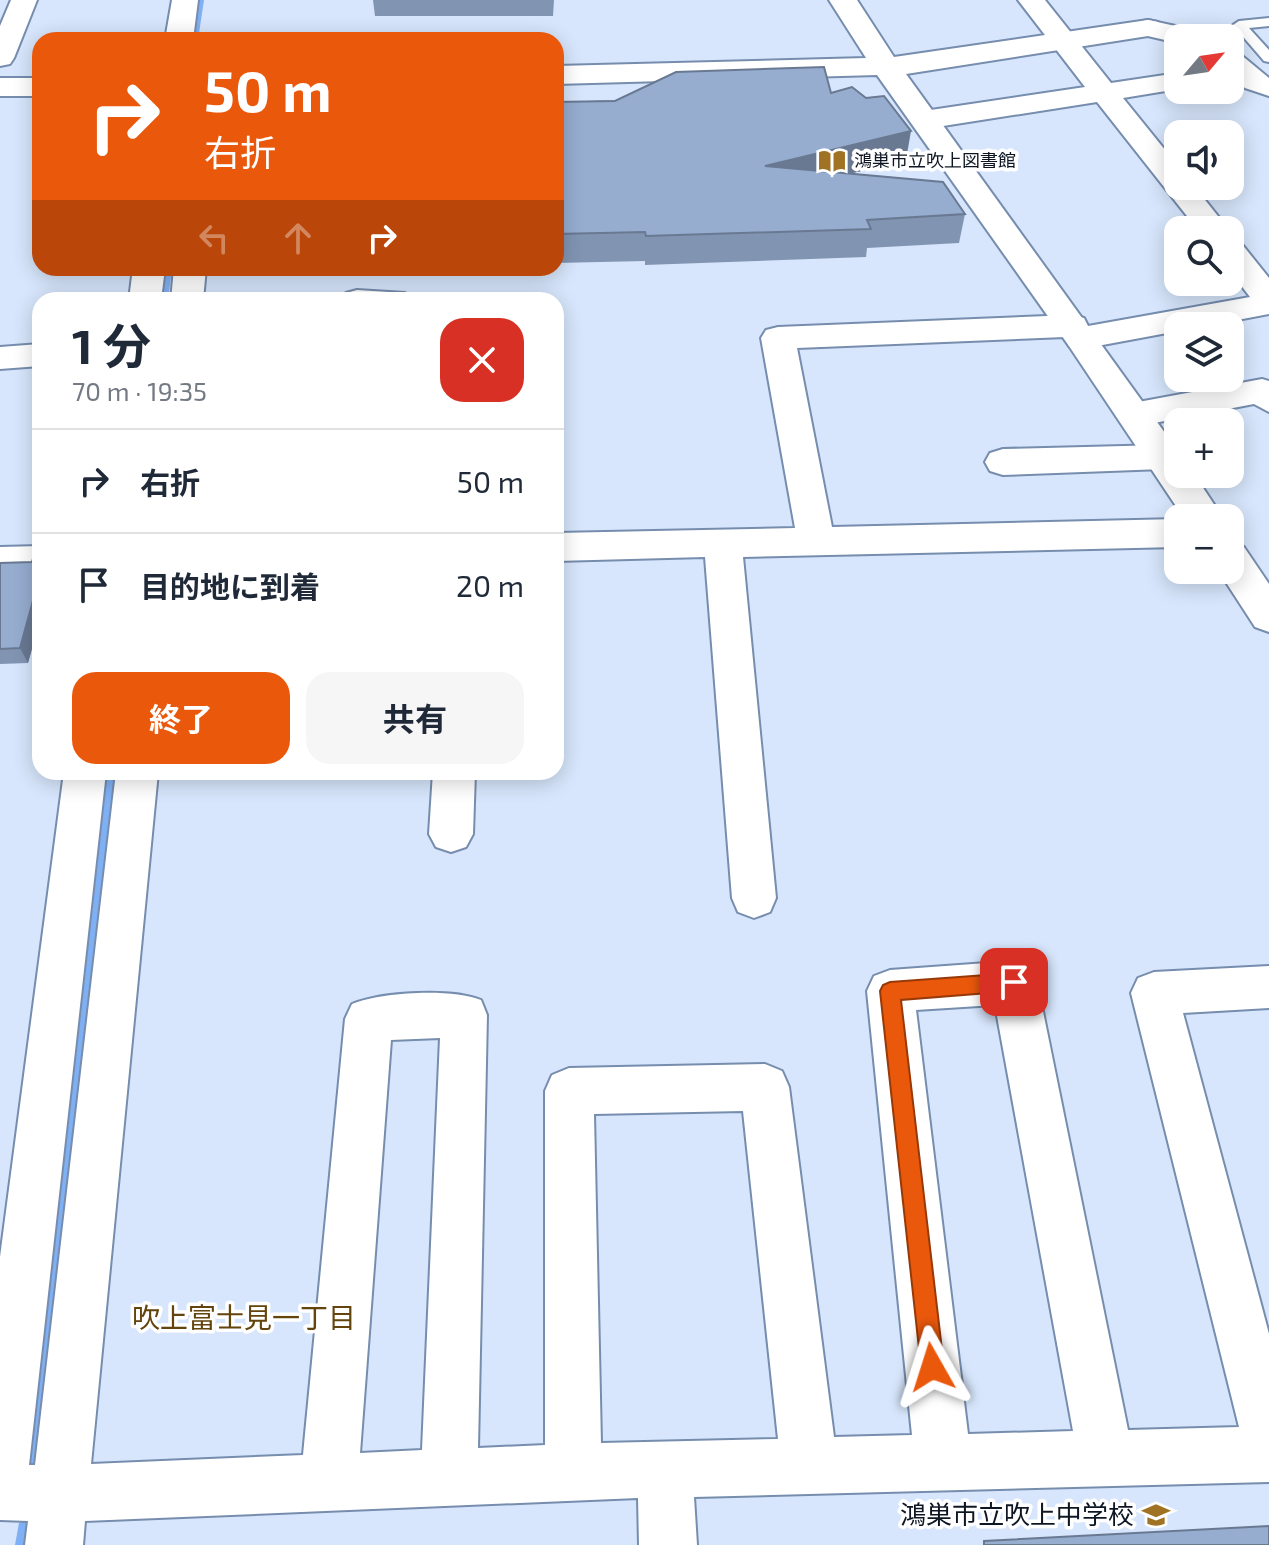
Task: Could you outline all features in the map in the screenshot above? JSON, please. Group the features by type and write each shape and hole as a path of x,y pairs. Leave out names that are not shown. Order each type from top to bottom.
{"street":[{"path":"0,58 24,0"},
{"path":"180,32 185,0"},
{"path":"843,0 886,67 1195,504"},
{"path":"1031,0 1164,168"},
{"path":"564,75 886,67 1064,43 1157,20 1165,24"},
{"path":"1244,75 1269,88"},
{"path":"924,120 1164,83"},
{"path":"0,87 32,87"},
{"path":"1189,200 1203,216"},
{"path":"816,541 778,338 1076,332 1269,302 1244,269"},
{"path":"0,358 32,356"},
{"path":"1133,415 1262,391 1269,400"},
{"path":"1003,462 1163,457"},
{"path":"564,547 1164,533"},
{"path":"723,543 754,898"},
{"path":"0,561 32,560"},
{"path":"1244,578 1269,616"},
{"path":"0,1471 84,780"},
{"path":"56,1520 136,780"},
{"path":"451,834 454,780"},
{"path":"943,1461 890,991 1014,982 1106,1458"},
{"path":"1269,987 1154,993 1269,1437"},
{"path":"329,1483 369,1019 464,1015 449,1477"},
{"path":"573,1472 569,1091 765,1087 809,1465"},
{"path":"0,1492 56,1520 329,1483 573,1472 1269,1454"},
{"path":"665,1472 668,1545"}],"lane":[{"path":"1269,22 1239,25 1269,58"}],"building":[{"path":"824,67 831,93 852,87 866,98 884,96 911,131 765,166 943,182 965,214 867,220 871,229 646,236 645,232 564,234 564,102 615,101 676,72"},
{"path":"32,562 32,604 20,648 0,649 0,563"},
{"path":"1269,1526 1269,1545 984,1545 984,1541"}],"waterway":[{"path":"195,32 200,0"},
{"path":"164,292 166,276"},
{"path":"32,1459 109,780"},
{"path":"23,1545 25,1529"}],"place":[{"name":"鴻巣市立吹上図書館","path":"832,161"},
{"name":"鴻巣市立吹上中学校","path":"1156,1515"}],"district":[{"name":"吹上富士見一丁目","path":"244,1318"}],"route":[{"path":"932,1367 890,991 1014,982"}]}
